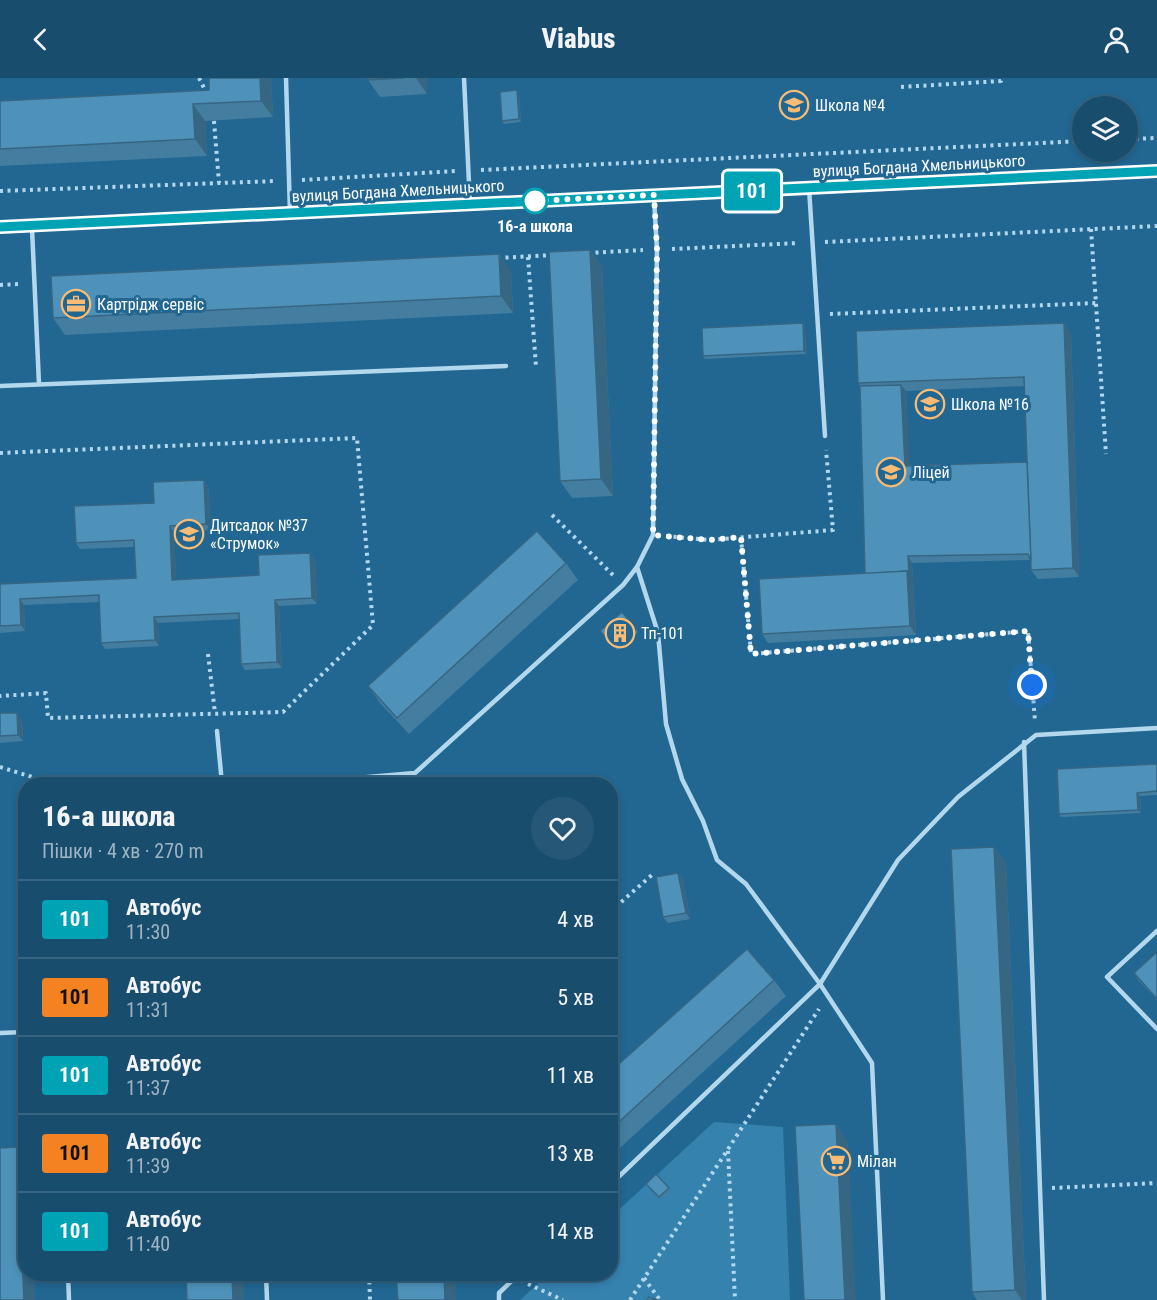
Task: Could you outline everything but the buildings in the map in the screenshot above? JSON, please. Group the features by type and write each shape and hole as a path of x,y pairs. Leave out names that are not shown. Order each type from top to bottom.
{"street":[{"name":"вулиця Богдана Хмельницького","path":"0,226 1157,171"}],"lane":[{"path":"286,78 290,213"},
{"path":"464,78 470,204"},
{"path":"809,188 825,436"},
{"path":"368,777 415,773 624,585 637,567 653,535 657,250 654,195"},
{"path":"32,225 39,384"},
{"path":"0,386 506,366"},
{"path":"637,567 658,633 666,724 682,779 703,820 717,860 746,884 820,984 872,1064 883,1300"},
{"path":"618,1177 820,984 898,860 957,797 1035,735 1157,728"},
{"path":"217,731 221,777"},
{"path":"1024,742 1044,1300"},
{"path":"1157,931 1107,977 1157,1029"},
{"path":"0,1033 18,1032"},
{"path":"68,1281 69,1300"},
{"path":"266,1281 267,1300"},
{"path":"499,1300 499,1293 511,1281"}],"path":[{"path":"199,78 209,98"},
{"path":"901,87 1001,81 1001,78"},
{"path":"214,120 219,183"},
{"path":"1138,139 1157,138"},
{"path":"0,191 289,181 1072,142"},
{"path":"587,254 1157,226"},
{"path":"1091,230 1106,454"},
{"path":"493,259 563,255"},
{"path":"528,257 536,367"},
{"path":"0,285 34,283"},
{"path":"818,314 1096,303"},
{"path":"653,535 709,540 832,530 825,436"},
{"path":"0,453 357,438 373,625 284,712 48,718 46,693 0,696"},
{"path":"552,515 624,585"},
{"path":"741,537 751,654 1028,631 1035,735"},
{"path":"208,654 217,731"},
{"path":"0,767 32,777"},
{"path":"618,905 654,873"},
{"path":"630,1300 827,995"},
{"path":"728,1149 735,1300"},
{"path":"1040,1188 1157,1183"},
{"path":"644,1278 660,1300"},
{"path":"369,1281 370,1300"},
{"path":"528,1281 563,1300"}],"shaded area":[{"path":"714,1122 783,1127 790,1300 520,1300 541,1281 618,1281 618,1211"}],"bus line":[{"name":"101","path":"0,227 1157,171"}],"place":[{"name":"Школа №4","path":"794,105"},
{"name":"16-а школа","path":"535,201"},
{"name":"Картрiдж сервiс","path":"76,304"},
{"name":"Школа №16","path":"930,404"},
{"name":"Ліцей","path":"891,472"},
{"name":"Дитсадок №37 «Струмок»","path":"189,534"},
{"name":"Тп-101","path":"620,633"},
{"name":"Мілан","path":"836,1161"}],"route":[{"path":"535,201 533,201 654,195 657,250 653,535 709,540 741,537 751,654 1028,631 1032,685"}]}
